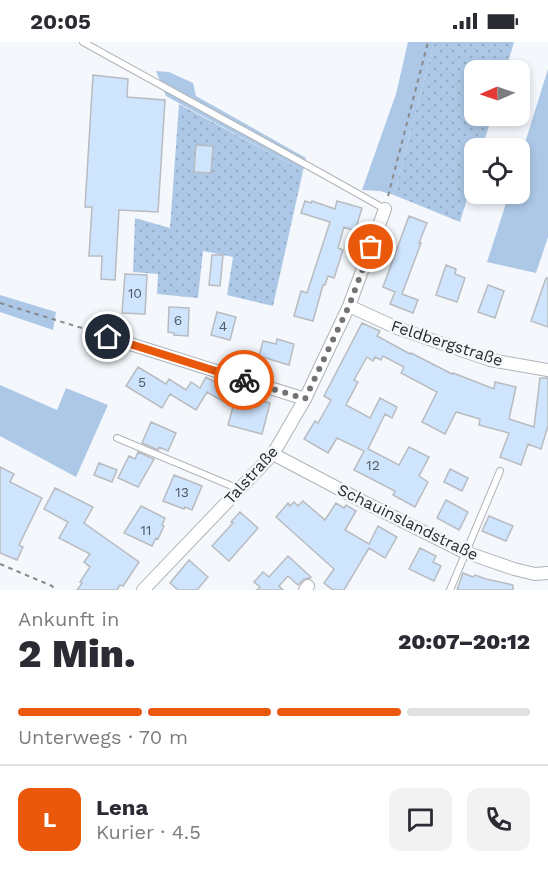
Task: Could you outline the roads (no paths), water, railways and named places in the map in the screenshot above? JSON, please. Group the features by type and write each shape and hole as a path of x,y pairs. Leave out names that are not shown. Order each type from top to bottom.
{"street":[{"name":"Talstraße","path":"150,588 273,454 305,399 349,306 385,208"},
{"name":"Feldbergstraße","path":"349,306 397,328 490,360 548,370"},
{"path":"108,337 305,399"},
{"name":"Schauinslandstraße","path":"273,454 466,552 514,569 535,574 548,573"}],"lane":[{"path":"83,42 385,208"},
{"path":"117,438 240,489"},
{"path":"450,590 500,471"}]}
